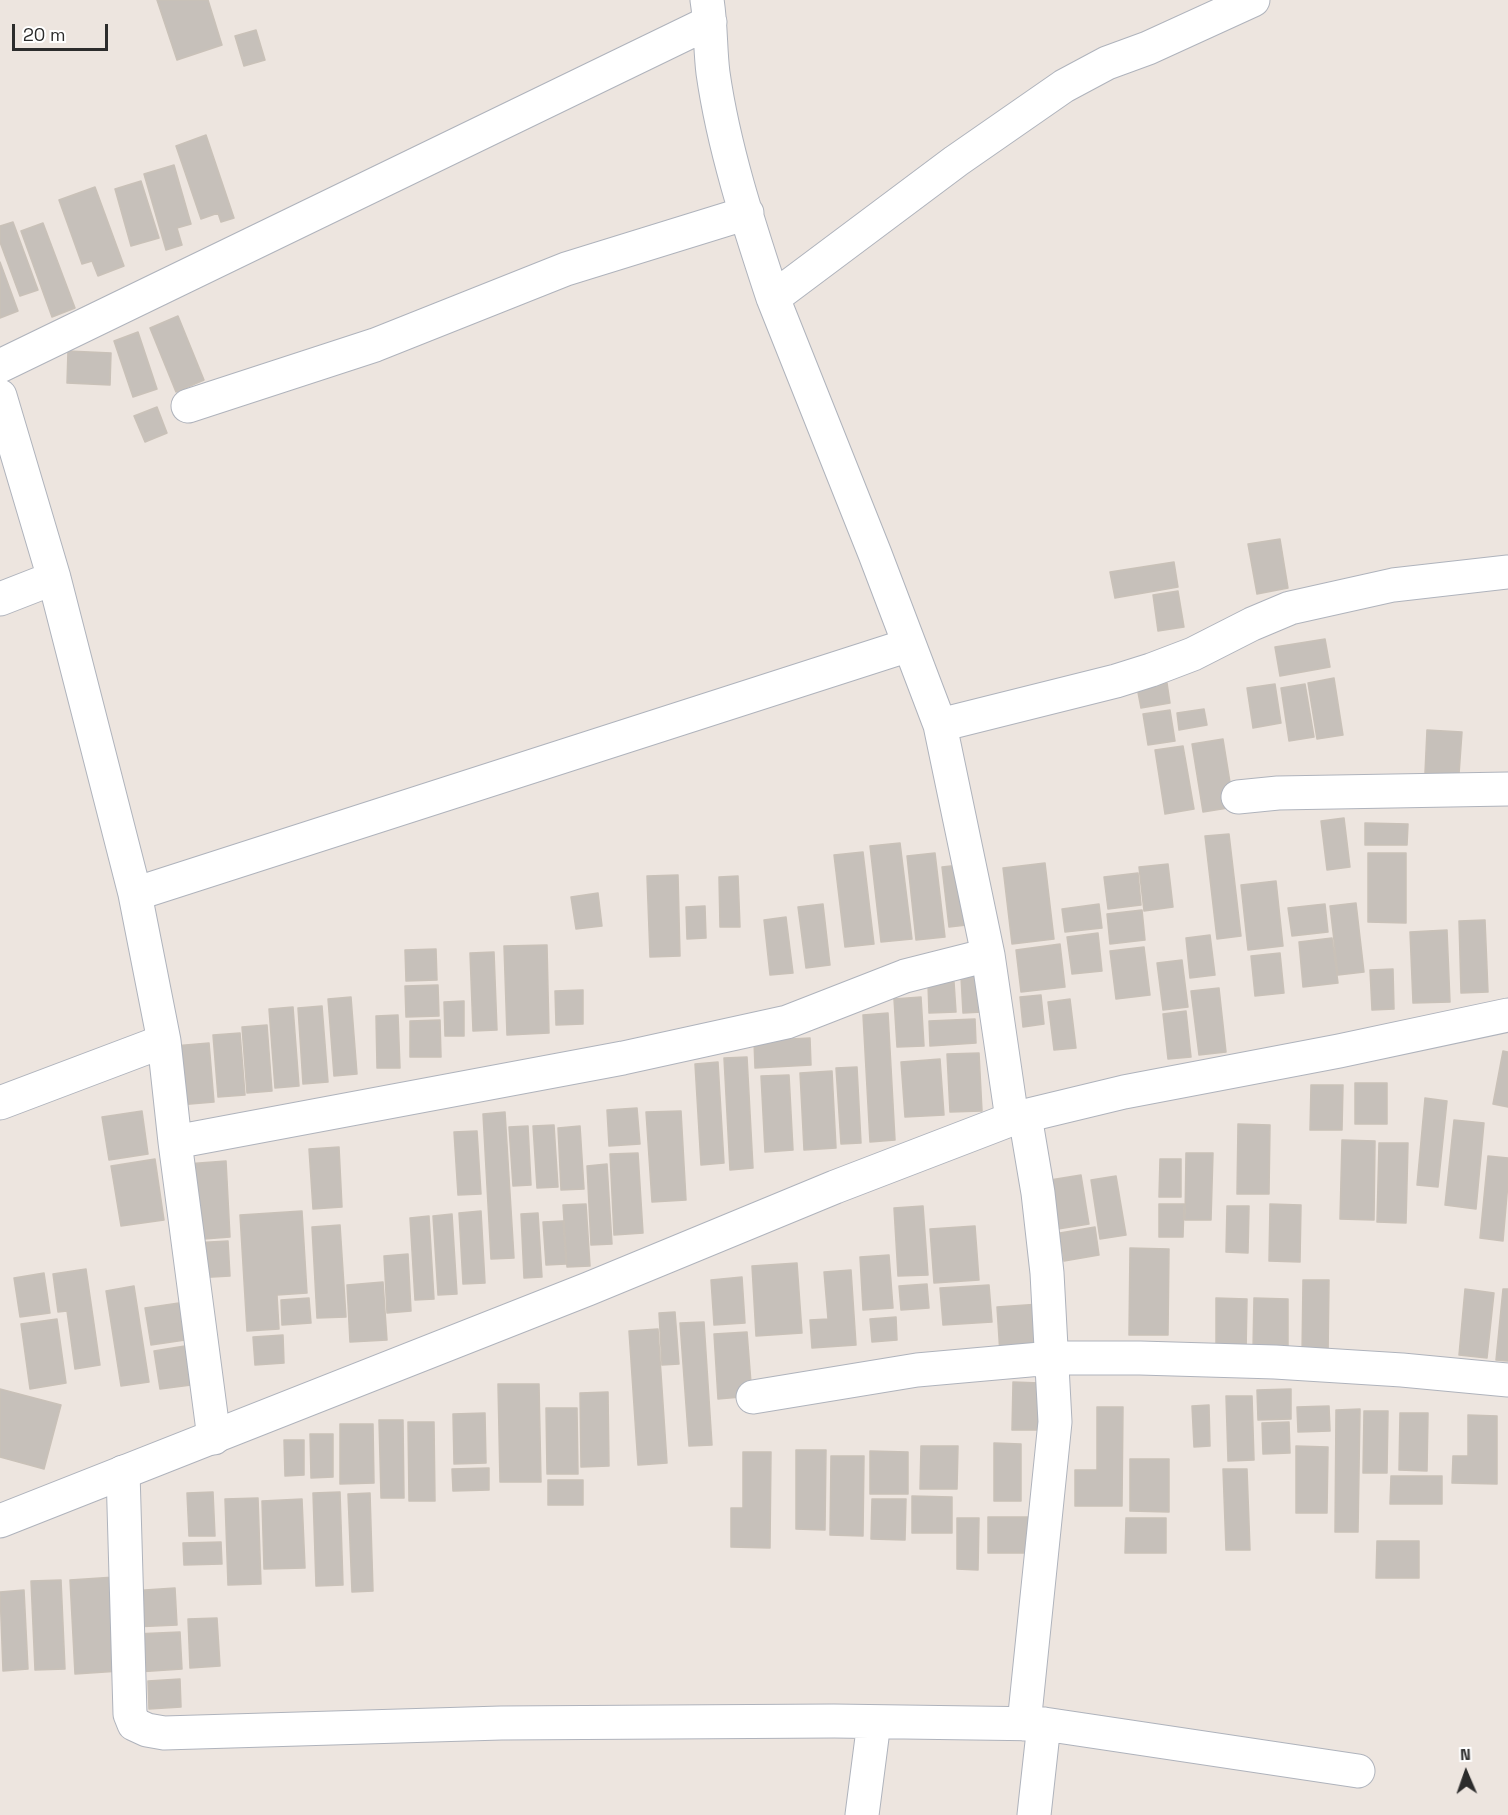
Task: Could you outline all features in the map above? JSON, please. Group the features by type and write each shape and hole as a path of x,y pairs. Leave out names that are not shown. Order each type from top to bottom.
{"street":[{"path":"773,298 956,161 1064,86 1107,63 1158,44 1253,0"},
{"path":"0,366 708,11 713,71 724,134 773,298 940,725 1019,1117 1038,1194 1047,1273 1055,1422 1034,1724 1034,1815"},
{"path":"188,406 375,345 566,269 747,213"},
{"path":"0,396 54,578 135,894 164,1041 214,1438"},
{"path":"940,725 1116,681 1151,670 1193,654 1252,624 1290,608 1394,585 1508,572"},
{"path":"0,599 54,578"},
{"path":"135,894 909,645"},
{"path":"1238,797 1278,793 1508,789"},
{"path":"175,1142 611,1060 787,1022 906,976 988,955"},
{"path":"0,1521 588,1289 835,1187 1019,1117 1124,1092 1328,1053 1508,1015"},
{"path":"0,1103 164,1041"},
{"path":"753,1397 917,1370 1052,1358 1275,1362 1402,1370 1508,1380"},
{"path":"123,1472 130,1714 134,1724 147,1730 164,1733 513,1723 1034,1724 1358,1771"},
{"path":"862,1815 874,1722"}],"building":[{"path":"157,0 208,0 222,45 177,60"},
{"path":"256,30 265,60 244,66 235,36"},
{"path":"206,135 234,218 221,222 218,213 201,219 176,146"},
{"path":"174,165 191,224 177,228 182,245 166,250 144,174"},
{"path":"141,181 159,238 131,246 115,189"},
{"path":"95,187 124,266 98,276 92,261 82,264 59,200"},
{"path":"13,222 38,290 20,296 0,242 0,226"},
{"path":"43,223 75,308 52,317 21,231"},
{"path":"0,262 18,311 0,318"},
{"path":"178,316 204,380 176,392 150,328"},
{"path":"138,332 157,389 133,397 114,341"},
{"path":"68,351 111,353 110,385 67,383"},
{"path":"157,407 167,433 145,442 134,416"},
{"path":"1280,539 1288,588 1257,594 1248,544"},
{"path":"1174,562 1178,587 1115,598 1110,572"},
{"path":"1178,591 1184,627 1158,631 1153,595"},
{"path":"1325,639 1330,667 1280,676 1275,647"},
{"path":"1334,678 1343,735 1317,739 1308,683"},
{"path":"1167,683 1170,703 1141,708 1137,687"},
{"path":"1275,684 1281,723 1253,728 1247,688"},
{"path":"1305,684 1314,737 1289,741 1281,688"},
{"path":"1204,709 1207,725 1179,730 1177,713"},
{"path":"1170,710 1175,741 1148,745 1143,714"},
{"path":"1427,730 1462,732 1459,774 1425,773"},
{"path":"1223,739 1234,807 1203,812 1192,744"},
{"path":"1183,746 1194,809 1165,814 1155,750"},
{"path":"1344,818 1350,867 1327,870 1321,821"},
{"path":"1365,823 1408,824 1407,845 1365,845"},
{"path":"1229,834 1241,936 1217,939 1205,836"},
{"path":"900,843 912,939 881,942 870,846"},
{"path":"863,852 874,944 845,947 834,855"},
{"path":"935,853 945,937 916,940 907,856"},
{"path":"1368,853 1406,853 1406,923 1368,922"},
{"path":"1045,863 1054,939 1012,944 1003,868"},
{"path":"969,864 975,924 949,927 942,867"},
{"path":"1168,864 1173,907 1144,911 1139,867"},
{"path":"1138,873 1141,905 1108,909 1104,877"},
{"path":"678,875 680,956 650,957 647,876"},
{"path":"738,876 740,927 720,927 719,877"},
{"path":"1276,881 1283,946 1248,950 1241,885"},
{"path":"598,893 602,926 576,929 571,897"},
{"path":"1356,903 1364,972 1338,975 1330,906"},
{"path":"823,904 830,965 806,968 798,907"},
{"path":"1099,904 1102,928 1065,932 1062,909"},
{"path":"1325,904 1328,932 1292,936 1288,908"},
{"path":"705,906 706,938 687,939 686,907"},
{"path":"1142,910 1145,940 1110,944 1107,914"},
{"path":"786,917 793,973 770,975 764,920"},
{"path":"1485,920 1488,992 1461,993 1459,921"},
{"path":"1447,930 1450,1002 1413,1003 1410,932"},
{"path":"1098,933 1102,971 1072,974 1067,937"},
{"path":"1210,935 1215,975 1190,978 1186,938"},
{"path":"1332,938 1338,983 1303,987 1299,942"},
{"path":"1060,944 1065,987 1021,992 1016,950"},
{"path":"547,945 549,1033 507,1035 504,946"},
{"path":"1144,947 1150,995 1116,999 1110,951"},
{"path":"436,949 437,980 406,981 405,950"},
{"path":"494,952 497,1030 473,1031 470,953"},
{"path":"1280,953 1284,993 1255,996 1251,956"},
{"path":"1182,960 1188,1007 1163,1010 1157,963"},
{"path":"1393,969 1394,1009 1372,1010 1370,970"},
{"path":"980,975 982,1012 963,1013 961,977"},
{"path":"954,982 956,1012 929,1013 928,984"},
{"path":"438,985 439,1016 406,1017 405,986"},
{"path":"1219,988 1226,1052 1199,1055 1191,991"},
{"path":"583,990 583,1024 556,1025 555,991"},
{"path":"1041,995 1044,1024 1023,1027 1020,997"},
{"path":"351,997 357,1074 334,1076 328,999"},
{"path":"921,997 924,1046 897,1047 894,999"},
{"path":"1070,999 1076,1048 1054,1050 1048,1002"},
{"path":"464,1001 464,1036 445,1036 444,1002"},
{"path":"322,1006 328,1082 303,1084 298,1008"},
{"path":"293,1007 299,1086 275,1088 269,1009"},
{"path":"1186,1011 1191,1057 1168,1059 1163,1014"},
{"path":"888,1013 895,1140 870,1142 863,1015"},
{"path":"398,1015 400,1068 377,1068 376,1016"},
{"path":"975,1019 976,1043 930,1046 929,1021"},
{"path":"440,1020 441,1057 410,1057 410,1021"},
{"path":"267,1025 272,1091 247,1093 242,1027"},
{"path":"240,1033 245,1095 218,1097 213,1035"},
{"path":"810,1038 811,1065 755,1068 754,1041"},
{"path":"209,1043 214,1102 178,1105 174,1046"},
{"path":"1503,1051 1508,1052 1508,1107 1493,1104"},
{"path":"979,1053 982,1111 950,1112 947,1054"},
{"path":"747,1057 753,1168 730,1170 724,1058"},
{"path":"940,1059 944,1115 905,1117 901,1062"},
{"path":"718,1062 724,1163 701,1165 695,1064"},
{"path":"857,1067 861,1143 841,1144 836,1068"},
{"path":"832,1071 836,1148 804,1150 800,1073"},
{"path":"789,1075 793,1150 765,1152 761,1076"},
{"path":"1355,1083 1387,1083 1387,1124 1355,1124"},
{"path":"1311,1085 1343,1085 1342,1130 1310,1130"},
{"path":"1425,1098 1447,1101 1438,1187 1417,1185"},
{"path":"637,1108 640,1144 609,1146 607,1110"},
{"path":"142,1111 148,1154 109,1160 102,1117"},
{"path":"681,1111 686,1200 652,1202 646,1112"},
{"path":"505,1112 514,1258 491,1259 483,1114"},
{"path":"1454,1120 1484,1123 1476,1209 1445,1205"},
{"path":"1238,1124 1270,1125 1269,1194 1237,1194"},
{"path":"554,1125 558,1187 537,1188 533,1126"},
{"path":"528,1126 531,1185 513,1186 509,1127"},
{"path":"580,1126 584,1189 561,1190 558,1128"},
{"path":"477,1131 481,1194 458,1195 454,1132"},
{"path":"1342,1140 1375,1141 1374,1220 1340,1219"},
{"path":"1379,1143 1408,1143 1406,1223 1377,1222"},
{"path":"339,1147 342,1207 313,1209 309,1149"},
{"path":"638,1153 643,1233 614,1235 610,1154"},
{"path":"1186,1153 1213,1153 1211,1220 1185,1220"},
{"path":"1488,1156 1508,1158 1503,1241 1480,1238"},
{"path":"155,1159 164,1220 121,1226 111,1166"},
{"path":"1160,1159 1181,1159 1181,1197 1159,1197"},
{"path":"226,1161 230,1237 191,1240 186,1164"},
{"path":"607,1164 612,1244 591,1245 587,1166"},
{"path":"1081,1175 1089,1224 1058,1229 1050,1180"},
{"path":"1116,1176 1126,1235 1100,1239 1091,1180"},
{"path":"586,1204 590,1266 567,1267 563,1205"},
{"path":"1159,1204 1184,1204 1183,1237 1159,1237"},
{"path":"1270,1204 1301,1205 1300,1262 1269,1261"},
{"path":"923,1206 928,1275 898,1276 894,1208"},
{"path":"1227,1206 1249,1206 1248,1253 1226,1252"},
{"path":"302,1211 307,1293 277,1295 279,1329 247,1331 240,1215"},
{"path":"481,1211 485,1283 463,1284 459,1213"},
{"path":"538,1213 542,1277 524,1278 521,1214"},
{"path":"452,1214 457,1294 438,1295 433,1216"},
{"path":"429,1216 434,1299 415,1300 410,1218"},
{"path":"563,1221 566,1264 546,1265 543,1222"},
{"path":"340,1225 346,1317 317,1318 312,1227"},
{"path":"975,1226 979,1280 934,1283 930,1229"},
{"path":"1095,1227 1099,1255 1064,1261 1060,1233"},
{"path":"228,1241 230,1276 194,1278 192,1243"},
{"path":"1130,1248 1169,1249 1168,1335 1129,1335"},
{"path":"408,1254 411,1311 387,1313 384,1256"},
{"path":"889,1255 893,1308 863,1310 860,1257"},
{"path":"797,1263 802,1333 756,1336 752,1266"},
{"path":"86,1269 100,1365 75,1369 67,1311 58,1312 53,1274"},
{"path":"851,1270 856,1345 812,1348 810,1320 828,1319 824,1272"},
{"path":"44,1273 50,1313 20,1317 14,1278"},
{"path":"742,1277 745,1323 714,1325 711,1280"},
{"path":"1303,1280 1329,1280 1328,1357 1302,1356"},
{"path":"383,1282 387,1340 350,1342 347,1285"},
{"path":"927,1284 929,1308 901,1310 899,1286"},
{"path":"989,1285 992,1322 943,1325 940,1288"},
{"path":"134,1286 149,1382 121,1386 106,1291"},
{"path":"1465,1289 1494,1293 1487,1358 1459,1355"},
{"path":"1503,1289 1508,1289 1508,1361 1496,1360"},
{"path":"309,1298 311,1323 282,1325 281,1300"},
{"path":"1216,1298 1247,1299 1246,1353 1216,1352"},
{"path":"1254,1298 1288,1299 1288,1350 1253,1350"},
{"path":"179,1303 185,1340 151,1345 145,1308"},
{"path":"1040,1304 1044,1350 1000,1354 997,1307"},
{"path":"675,1312 679,1364 662,1365 659,1313"},
{"path":"896,1317 897,1340 872,1342 870,1319"},
{"path":"57,1319 66,1383 30,1389 21,1324"},
{"path":"704,1322 712,1445 689,1446 680,1323"},
{"path":"658,1329 667,1463 638,1465 629,1331"},
{"path":"747,1332 752,1396 718,1399 714,1334"},
{"path":"283,1335 284,1363 255,1365 253,1337"},
{"path":"185,1346 191,1385 160,1389 154,1351"},
{"path":"1013,1382 1040,1383 1040,1430 1012,1430"},
{"path":"498,1384 539,1384 541,1482 500,1482"},
{"path":"0,1389 61,1405 44,1469 0,1457"},
{"path":"1291,1389 1291,1419 1258,1420 1257,1390"},
{"path":"608,1392 609,1466 581,1467 580,1393"},
{"path":"1226,1396 1252,1396 1254,1460 1228,1461"},
{"path":"1209,1405 1210,1446 1194,1447 1192,1406"},
{"path":"1329,1406 1330,1431 1298,1432 1297,1407"},
{"path":"1097,1407 1123,1407 1122,1506 1075,1506 1075,1470 1097,1470"},
{"path":"546,1408 577,1408 578,1474 547,1474"},
{"path":"1360,1409 1358,1532 1335,1532 1336,1410"},
{"path":"1364,1411 1388,1411 1387,1473 1363,1473"},
{"path":"485,1413 486,1463 454,1464 453,1414"},
{"path":"1400,1413 1428,1413 1427,1471 1399,1470"},
{"path":"1468,1415 1497,1416 1497,1484 1452,1483 1453,1456 1468,1456"},
{"path":"379,1420 403,1420 404,1498 381,1498"},
{"path":"408,1422 434,1422 435,1501 409,1501"},
{"path":"1289,1422 1290,1453 1263,1454 1262,1423"},
{"path":"340,1424 373,1424 374,1483 340,1484"},
{"path":"310,1434 333,1434 333,1477 311,1478"},
{"path":"284,1440 304,1440 304,1475 285,1476"},
{"path":"994,1443 1021,1444 1021,1501 994,1501"},
{"path":"921,1446 958,1446 957,1489 920,1489"},
{"path":"1296,1446 1328,1447 1327,1513 1296,1513"},
{"path":"796,1450 826,1450 825,1530 796,1529"},
{"path":"870,1451 908,1452 908,1494 870,1494"},
{"path":"743,1452 771,1452 770,1548 731,1547 731,1508 743,1508"},
{"path":"831,1456 864,1456 863,1536 830,1535"},
{"path":"1130,1459 1169,1459 1169,1512 1130,1511"},
{"path":"489,1468 489,1490 453,1491 452,1469"},
{"path":"1223,1469 1247,1469 1250,1550 1226,1550"},
{"path":"1391,1476 1442,1476 1442,1504 1390,1504"},
{"path":"548,1480 583,1480 583,1505 548,1505"},
{"path":"213,1492 215,1536 189,1536 187,1493"},
{"path":"340,1492 343,1585 316,1586 313,1493"},
{"path":"370,1493 373,1591 352,1592 348,1494"},
{"path":"912,1496 952,1497 952,1533 912,1533"},
{"path":"258,1498 261,1584 228,1585 225,1499"},
{"path":"302,1499 305,1568 264,1569 262,1501"},
{"path":"872,1499 906,1499 905,1540 871,1539"},
{"path":"988,1517 1030,1517 1030,1553 988,1553"},
{"path":"957,1518 979,1518 978,1570 957,1569"},
{"path":"1126,1518 1166,1518 1166,1553 1125,1553"},
{"path":"1377,1541 1419,1541 1419,1578 1376,1578"},
{"path":"221,1542 222,1564 184,1565 183,1543"},
{"path":"115,1577 120,1671 75,1674 70,1580"},
{"path":"61,1580 65,1669 35,1670 31,1581"},
{"path":"175,1588 177,1625 132,1627 130,1591"},
{"path":"24,1590 28,1669 3,1671 0,1592"},
{"path":"217,1618 220,1666 190,1668 188,1619"},
{"path":"180,1632 182,1669 137,1672 135,1634"},
{"path":"180,1679 181,1707 149,1709 148,1681"}]}
